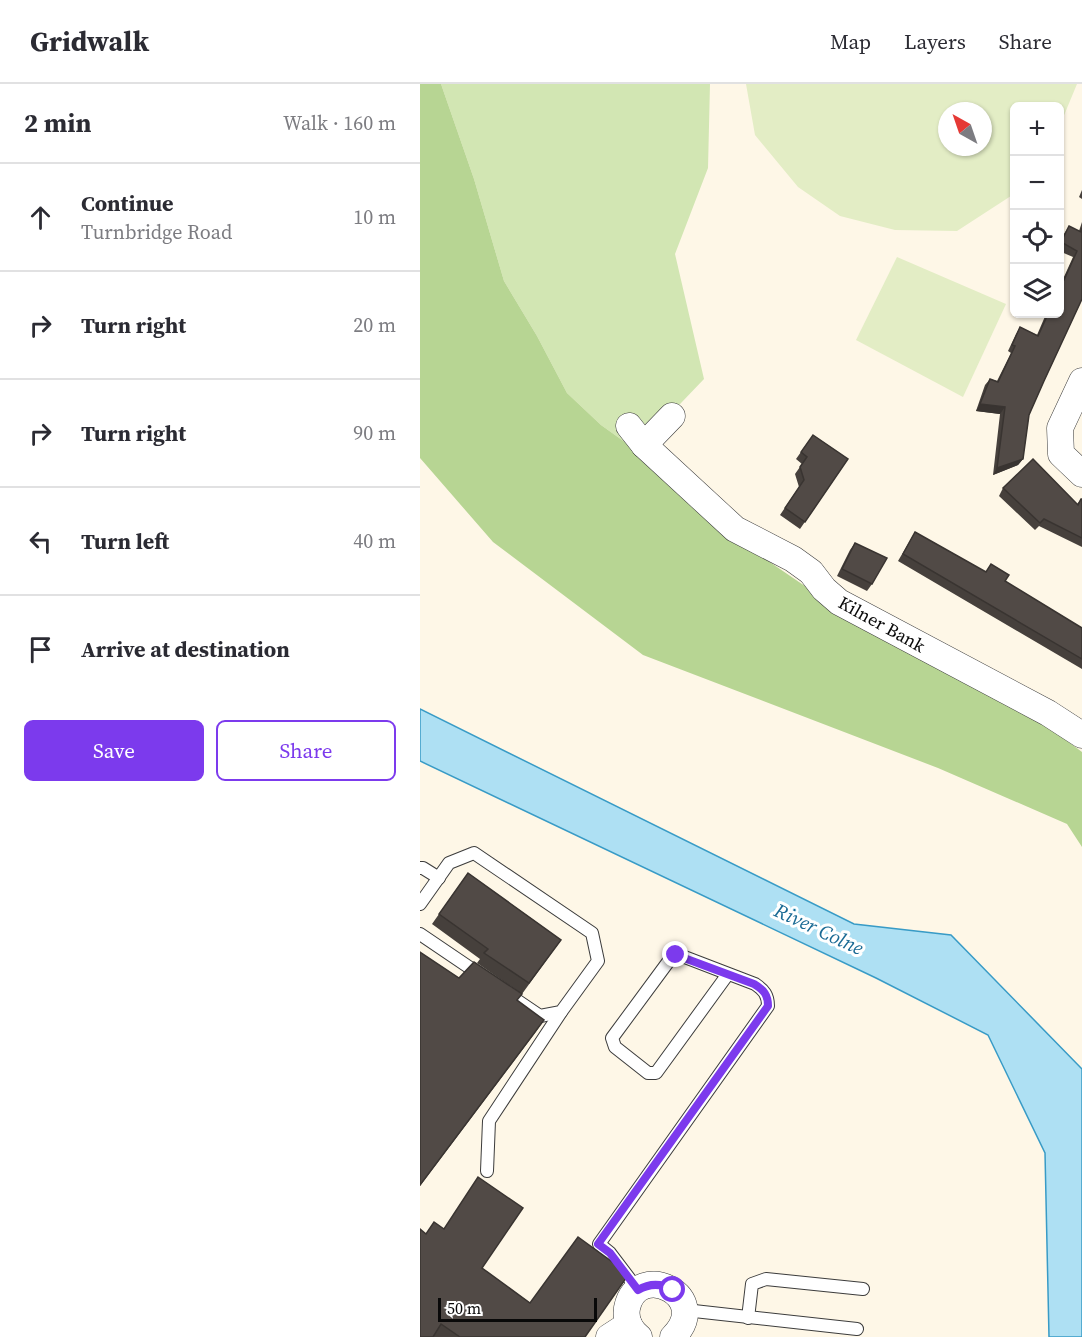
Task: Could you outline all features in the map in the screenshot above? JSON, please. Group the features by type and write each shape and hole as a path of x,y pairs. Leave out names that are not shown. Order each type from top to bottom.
{"street":[{"path":"1082,381 1060,428 1061,454 1082,474"},
{"name":"Kilner Bank","path":"672,416 637,436 735,530 793,559 811,572 824,589 839,602 1048,713 1082,735"},
{"path":"625,1333 630,1300 638,1290 652,1285 667,1287 679,1296 684,1310 682,1325 673,1337"}],"lane":[{"path":"420,904 449,863 474,853 592,933 598,961 561,1012 489,1121 487,1171"},
{"path":"420,868 439,878"},
{"path":"420,934 540,1016 561,1012"},
{"path":"638,1290 610,1253 598,1244 768,1006 768,997 763,989 754,984 682,956 676,955 671,958 612,1038 615,1047 648,1073 656,1073 728,974"},
{"path":"747,1318 752,1284 766,1279 863,1289"},
{"path":"684,1310 857,1329"}],"green space":[{"path":"420,84 441,84 474,179 504,281 567,393 601,425 636,450 730,535 840,610 1046,725 1082,752 1082,847 1067,824 938,768 643,655 493,542 420,458"},
{"path":"441,84 710,84 708,168 675,254 704,379 636,450 601,425 567,393 504,281 474,179"},
{"path":"746,84 1077,84 1064,115 1064,102 1010,102 1010,197 957,231 895,230 840,216 798,187 755,135"},
{"path":"897,257 1006,304 963,397 856,340"}],"water":[{"name":"River Colne","path":"420,709 854,924 951,935 1082,1069 1082,1337 1049,1337 1045,1153 988,1035 876,978 420,761"}],"building":[{"path":"1069,226 1081,232 1082,228 1082,299 1029,415 1023,459 997,468 1005,407 980,404 990,379 998,382 1015,346 1012,345 1020,327 1038,336 1046,318 1064,318 1064,280 1077,251 1064,244 1064,236"},
{"path":"813,435 848,459 805,522 785,508 804,480 800,467 807,457 801,452"},
{"path":"1033,459 1078,505 1082,499 1082,538 1044,519 1040,523 1003,488"},
{"path":"915,532 986,572 991,564 1009,575 1005,581 1082,628 1082,659 903,554"},
{"path":"855,543 887,558 872,584 842,569"},
{"path":"468,873 561,940 529,983 484,953 488,949 439,914"},
{"path":"420,952 459,978 474,962 522,994 517,1000 544,1020 420,1185"},
{"path":"478,1177 523,1208 482,1268 530,1303 578,1237 629,1274 585,1337 460,1337 441,1324 433,1337 420,1337 420,1229 426,1234 434,1222 444,1229"}],"route":[{"path":"673,1290 660,1285 638,1290 610,1253 598,1244 768,1006 768,997 763,989 754,984 676,955"}]}
